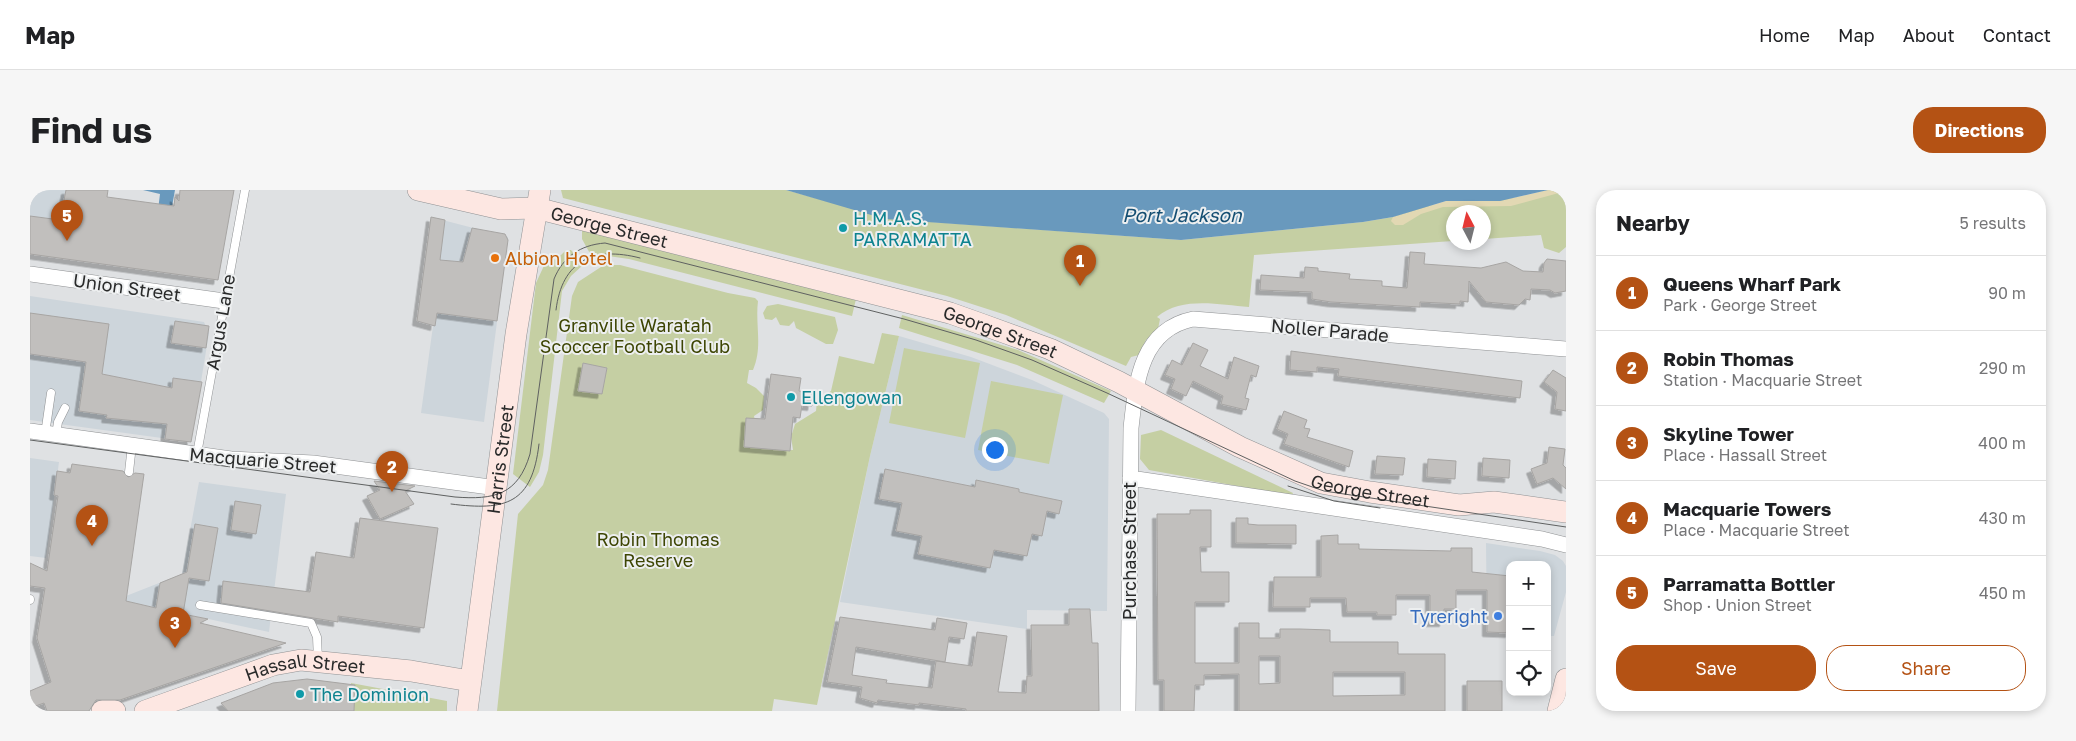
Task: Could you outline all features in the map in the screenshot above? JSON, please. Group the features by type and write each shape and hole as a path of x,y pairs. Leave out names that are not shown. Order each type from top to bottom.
{"street":[{"name":"George Street","path":"418,190 501,209 538,199 950,313 1050,349 1136,390 1240,447 1321,482 1355,490 1459,504 1494,502 1566,512"},
{"name":"Harris Street","path":"467,711 518,325 538,199"},
{"name":"Union Street","path":"30,274 224,301"},
{"name":"Noller Parade","path":"1136,390 1146,354 1152,343 1171,326 1193,319 1566,349"},
{"name":"Purchase Street","path":"1128,711 1131,428 1136,390"},
{"name":"Macquarie Street","path":"43,433 248,460 313,463 497,488"},
{"name":"George Street","path":"1130,478 1525,537 1566,545"},
{"name":"Hassall Street","path":"144,711 273,665 301,660 318,660 470,681"},
{"path":"1558,711 1566,680"},
{"path":"102,711 115,711"}],"lane":[{"name":"Argus Lane","path":"197,454 245,190"},
{"path":"43,433 51,393"},
{"path":"43,433 58,422 65,408"},
{"path":"129,472 132,446"},
{"path":"200,605 311,623 317,637 318,660"}],"shaded area":[{"path":"30,190 108,190 106,201 30,254"},
{"path":"431,217 508,237 484,422 421,413 433,326 417,321"},
{"path":"30,296 204,322 209,333 191,442 30,420"},
{"path":"899,336 971,357 1032,380 1104,413 1109,419 1107,611 1027,610 1027,629 840,602 870,456"},
{"path":"30,458 59,462 46,558 30,556"},
{"path":"199,482 286,494 269,632 125,601 126,596 182,574"},
{"path":"1486,543 1540,551 1555,555 1563,561 1566,566 1566,592 1554,636 1551,636 1551,561 1506,561 1506,633 1487,632"}],"green space":[{"path":"561,190 786,190 891,219 1181,240 1363,222 1393,217 1426,206 1524,197 1548,190 1566,190 1566,247 1559,253 1544,248 1541,235 1491,239 1491,205 1446,205 1446,241 1254,255 1249,307 1201,303 1178,306 1167,310 1157,317 1160,319 1158,329 1146,340 1139,355 1131,357 1126,366 1006,315 947,296 563,198"},
{"path":"582,228 856,299 852,316 629,259 608,256 593,259 582,239"},
{"path":"566,250 571,250 583,265 571,276 562,291 543,455 539,472 530,487 513,474 536,283 548,257 556,260"},
{"name":"Robin Thomas Reserve","path":"604,265 620,265 728,293 755,298 758,301 758,353 753,370 749,370 747,383 764,396 763,410 754,416 756,427 754,447 793,450 791,437 795,424 816,411 817,401 831,391 839,356 874,364 882,333 899,336 870,456 817,705 774,699 772,711 497,711 518,514 543,485 548,470 572,296 578,282"},
{"path":"778,304 835,317 838,330 833,344 826,344 796,328 794,321 789,326 780,325 776,317 772,320 765,319 763,313 767,306"},
{"path":"902,315 1018,350 1111,391 1104,403 1017,365 899,328"},
{"path":"904,348 980,363 965,438 889,423"},
{"path":"991,381 1063,395 1049,464 978,450"},
{"path":"1161,430 1293,493 1292,496 1149,470 1140,459 1141,435"},
{"path":"351,683 447,701 447,711 351,711"}],"sand":[{"path":"1548,190 1566,191 1511,206 1446,205 1446,207 1421,214 1403,225 1395,225 1391,221 1393,217 1446,201 1500,201"}],"water":[{"path":"143,190 175,190 171,212 158,210 160,194"},
{"name":"Port Jackson","path":"786,190 1548,190 1500,201 1446,201 1393,217 1363,222 1181,240 885,219"}],"building":[{"path":"66,190 108,190 107,197 174,206 175,197 179,201 180,190 234,190 218,280 30,254 30,216 60,220"},
{"path":"431,217 445,220 440,260 463,262 472,228 505,234 508,240 497,321 437,313 435,326 417,321"},
{"path":"1410,252 1425,253 1424,264 1481,268 1506,262 1523,271 1543,272 1544,263 1547,259 1566,261 1566,291 1555,293 1550,290 1531,289 1530,300 1525,299 1519,305 1486,302 1469,281 1468,302 1460,301 1460,304 1420,302 1420,307 1331,302 1312,299 1312,292 1260,290 1261,275 1304,278 1305,267 1318,268 1318,271 1350,274 1349,279 1382,281 1382,286 1407,288"},
{"path":"30,313 109,324 102,374 172,388 173,378 202,382 191,442 165,439 167,424 106,418 107,415 79,411 86,362 30,354"},
{"path":"175,321 209,326 206,348 171,343"},
{"path":"1193,343 1208,350 1200,366 1228,379 1234,357 1259,366 1256,377 1251,375 1245,398 1249,399 1246,410 1221,404 1223,396 1193,381 1186,396 1171,389 1175,379 1165,375 1172,360 1182,365"},
{"path":"1291,351 1522,381 1520,398 1338,376 1339,369 1317,367 1317,372 1290,370"},
{"path":"583,363 607,368 602,394 578,391"},
{"path":"1553,370 1566,378 1566,411 1555,409 1557,392 1544,382"},
{"path":"771,374 801,378 799,391 814,393 812,406 802,405 800,418 793,417 790,451 744,447 746,418 765,419"},
{"path":"1284,411 1307,420 1304,428 1310,429 1307,437 1353,451 1349,467 1284,444 1288,434 1277,429"},
{"path":"1549,447 1565,449 1563,465 1566,468 1566,489 1553,478 1537,484 1531,469 1547,463"},
{"path":"1377,456 1405,458 1403,475 1375,474"},
{"path":"1483,458 1510,460 1509,478 1482,476"},
{"path":"1428,459 1456,461 1455,479 1427,477"},
{"path":"72,464 123,471 128,477 135,473 144,474 126,601 156,608 160,583 187,572 195,524 218,528 209,581 189,578 183,614 208,619 200,623 286,643 120,700 96,700 89,711 47,711 44,703 30,708 30,691 51,682 37,638 45,588 30,586 30,563 47,571 58,496 54,495 57,471 70,473"},
{"path":"885,469 975,487 976,480 1062,501 1059,514 1047,511 1042,536 1032,534 1027,556 994,550 990,568 918,554 922,536 896,531 902,503 879,499"},
{"path":"374,481 415,486 405,491 414,504 380,519 367,496 380,490"},
{"path":"235,501 261,505 256,534 231,530"},
{"path":"1190,510 1211,510 1211,547 1200,547 1201,572 1229,572 1229,602 1195,602 1195,663 1239,663 1239,623 1259,623 1259,638 1280,638 1280,629 1300,629 1330,630 1330,642 1398,642 1398,654 1445,654 1445,711 1239,711 1239,674 1204,675 1204,685 1195,685 1194,711 1164,711 1164,680 1158,680 1157,514 1190,514","holes":["1259,656 1280,656 1280,683 1259,684","1333,672 1405,672 1405,695 1333,696"]},
{"path":"360,518 438,528 424,628 338,616 338,622 221,603 223,581 310,592 316,552 354,558"},
{"path":"1236,518 1248,518 1248,524 1296,525 1296,544 1236,543"},
{"path":"1338,535 1338,544 1359,544 1359,549 1451,551 1451,548 1472,548 1472,572 1506,576 1506,633 1487,632 1487,590 1456,590 1456,609 1444,609 1444,622 1430,622 1430,595 1396,595 1396,615 1377,615 1377,612 1347,612 1346,598 1310,598 1310,607 1273,607 1274,577 1321,577 1321,536"},
{"path":"1069,609 1090,609 1092,643 1098,643 1099,711 966,711 966,709 919,703 919,705 878,700 877,703 860,698 862,687 827,682 840,617 935,630 937,618 967,623 964,639 949,637 945,662 856,647 852,675 887,680 886,683 932,688 936,661 972,666 977,632 1007,636 998,692 1026,693 1027,676 1032,676 1031,625 1069,625"},
{"name":"The Dominion","path":"307,679 355,685 354,711 228,711 221,703 273,683"},
{"path":"1467,681 1502,681 1502,711 1467,711"}],"tram line":[{"path":"30,440 455,497 493,496 503,492 519,478 530,454 554,279 562,264 580,249 605,243 904,319 976,340 1032,360 1295,481 1324,491 1566,527"},
{"path":"556,310 559,293 565,279 573,268 583,261 595,256 608,254 640,258"},
{"path":"451,504 487,506 501,504 513,499 523,491 530,480 539,444"},
{"path":"1288,486 1334,501 1380,508"}],"place":[{"name":"H.M.A.S. PARRAMATTA","path":"843,228"},
{"name":"Parramatta Bottler","path":"67,241"},
{"name":"Albion Hotel","path":"495,258"},
{"name":"Queens Wharf Park","path":"1080,286"},
{"name":"Ellengowan","path":"791,397"},
{"name":"Robin Thomas","path":"392,492"},
{"name":"Macquarie Towers","path":"92,546"},
{"name":"Tyreright","path":"1498,616"},
{"name":"Skyline Tower","path":"175,648"},
{"name":"The Dominion","path":"300,694"}],"park label":[{"name":"Granville Waratah Scoccer Football Club","path":"635,335"}]}
